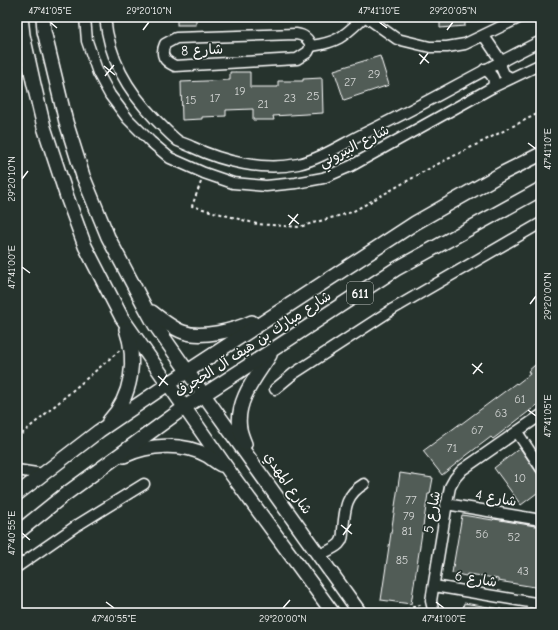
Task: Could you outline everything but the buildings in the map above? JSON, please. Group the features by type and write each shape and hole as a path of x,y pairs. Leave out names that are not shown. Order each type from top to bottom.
{"main road":[{"path":"21,17 20,34 44,127 67,197 85,246 122,318 228,471 333,613"},
{"name":"شارع المهدي","path":"43,17 44,31 66,122 83,176 108,237 144,305 155,325 204,395 360,613"},
{"name":"شارع مبارك بن هيف آل الحجرف","path":"17,494 99,432 168,384 415,223 503,173 541,154"},
{"name":"شارع مبارك بن هيف آل الحجرف","path":"17,532 104,465 185,407 396,269 541,189"},
{"path":"144,305 164,323 184,333 209,335 241,328 300,298"},
{"path":"99,432 116,413 127,391 132,366 130,342 122,318"},
{"path":"248,456 240,429 240,411 248,389 274,350"},
{"path":"104,465 131,452 156,446 182,447 207,456 228,471"}],"street":[{"name":"شارع البيروني","path":"85,17 87,41 98,73 110,95 128,118 151,142 170,158 204,173 233,183 266,186 323,178 351,166 493,87 541,64"},
{"name":"شارع البيروني","path":"105,17 107,34 114,59 124,80 141,104 178,141 208,154 238,162 265,166 298,164 320,156 541,41"},
{"path":"311,46 329,43 339,39 365,17 397,39 430,47 447,47 465,44 521,17"},
{"name":"شارع 8","path":"296,34 302,35 308,39 311,46 308,52 296,59 175,66 168,63 163,54 165,44 176,38 296,34"},
{"path":"484,36 501,61 502,71 511,78"},
{"path":"486,69 493,77 493,87"},
{"path":"275,389 293,374 392,309 541,223"},
{"name":"شارع 5","path":"434,586 446,504 450,487 455,478 462,470 541,415"},
{"path":"517,432 541,468"},
{"path":"17,470 43,474"},
{"path":"17,567 76,526 144,484"},
{"path":"319,555 340,544 343,536 345,511 349,498 355,490 364,484"},
{"name":"شارع 4","path":"446,504 541,520"},
{"name":"شارع 6","path":"434,613 432,601 434,586 541,604"},
{"path":"322,598 327,613"}],"path":[{"path":"204,173 192,206 257,224 299,227 352,212 432,167 541,112"},
{"path":"17,438 130,342"},
{"path":"394,613 432,601"}]}
